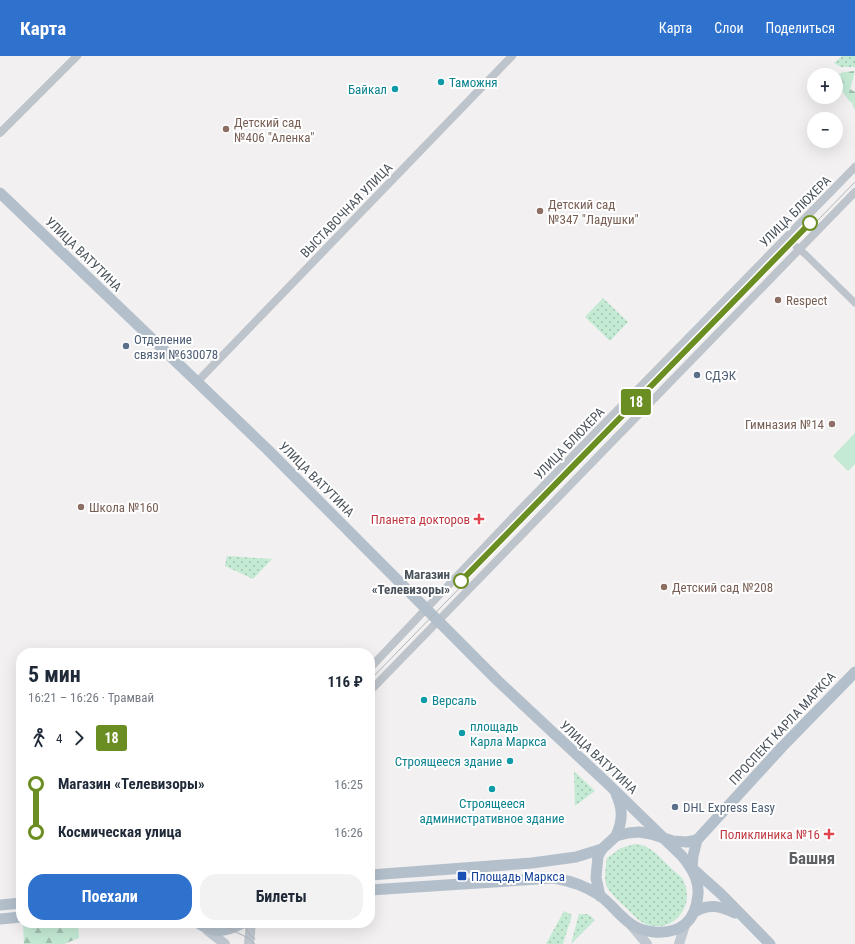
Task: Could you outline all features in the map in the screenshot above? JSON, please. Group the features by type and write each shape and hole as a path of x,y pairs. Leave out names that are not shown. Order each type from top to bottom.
{"main road":[{"name":"УЛИЦА ВАТУТИНА","path":"0,194 267,449 498,681 663,838"},
{"name":"ПРОСПЕКТ КАРЛА МАРКСА","path":"697,840 782,747 855,672"},
{"path":"600,896 596,878 598,856 602,849 616,836 622,819 621,806 612,788"},
{"path":"616,836 639,832 673,841 687,842 697,840 692,868 697,882 698,892 694,912"},
{"path":"663,838 770,944"},
{"path":"375,875 532,863 576,857 602,849"},
{"path":"375,890 554,878 572,881 600,896 631,925 647,944"},
{"path":"0,905 16,904"},
{"path":"679,944 685,924 694,912 701,908 716,906 741,916"},
{"path":"0,919 16,917"},
{"path":"631,925 645,931 667,932 674,931 685,924"},
{"path":"204,928 225,944"},
{"path":"207,930 233,928"},
{"path":"249,944 251,928"}],"street":[{"path":"0,133 77,56"},
{"name":"ВЫСТАВОЧНАЯ УЛИЦА","path":"197,382 512,56"},
{"name":"УЛИЦА БЛЮХЕРА","path":"375,663 425,609 855,167"},
{"path":"375,686 621,431 855,192"},
{"path":"786,238 855,303"}],"green space":[{"path":"842,56 855,56 855,67 841,67 834,63"},
{"path":"854,71 850,89 855,92 854,109 852,103 843,92 844,72"},
{"path":"603,298 628,322 610,341 585,317"},
{"path":"855,433 855,464 848,471 833,456"},
{"path":"227,556 272,559 253,579 225,566"},
{"path":"574,771 595,791 575,806"},
{"path":"635,844 646,846 650,849 683,880 687,898 685,907 674,921 667,925 648,925 641,922 612,894 606,885 605,875 607,858 621,848"},
{"path":"564,911 572,915 563,944 546,944"},
{"path":"579,914 588,914 595,920 571,944"},
{"path":"23,928 78,928 79,938 64,944 24,944"}],"tram line":[{"path":"375,675 855,182"},
{"name":"18","path":"461,581 810,223"},
{"path":"228,928 248,938 255,944"},
{"path":"246,928 249,934 255,939"}],"place":[{"name":"Таможня","path":"441,82"},
{"name":"Байкал","path":"395,89"},
{"name":"Детский сад №406 \"Аленка\"","path":"226,129"},
{"name":"Детский сад №347 \"Ладушки\"","path":"540,211"},
{"name":"Respect","path":"778,300"},
{"name":"Отделение связи №630078","path":"126,346"},
{"name":"СДЭК","path":"697,375"},
{"name":"Гимназия №14","path":"832,424"},
{"name":"Школа №160","path":"81,507"},
{"name":"Планета докторов","path":"479,519"},
{"name":"Магазин «Телевизоры»","path":"461,581"},
{"name":"Детский сад №208","path":"664,587"},
{"name":"Версаль","path":"424,700"},
{"name":"площадь Карла Маркса","path":"462,733"},
{"name":"Строящееся здание","path":"510,761"},
{"name":"Строящееся административное здание","path":"492,789"},
{"name":"DHL Express Easy","path":"675,807"},
{"name":"Поликлиника №16","path":"829,834"},
{"name":"Площадь Маркса","path":"462,876"}],"district":[{"name":"Башня","path":"812,858"}]}
